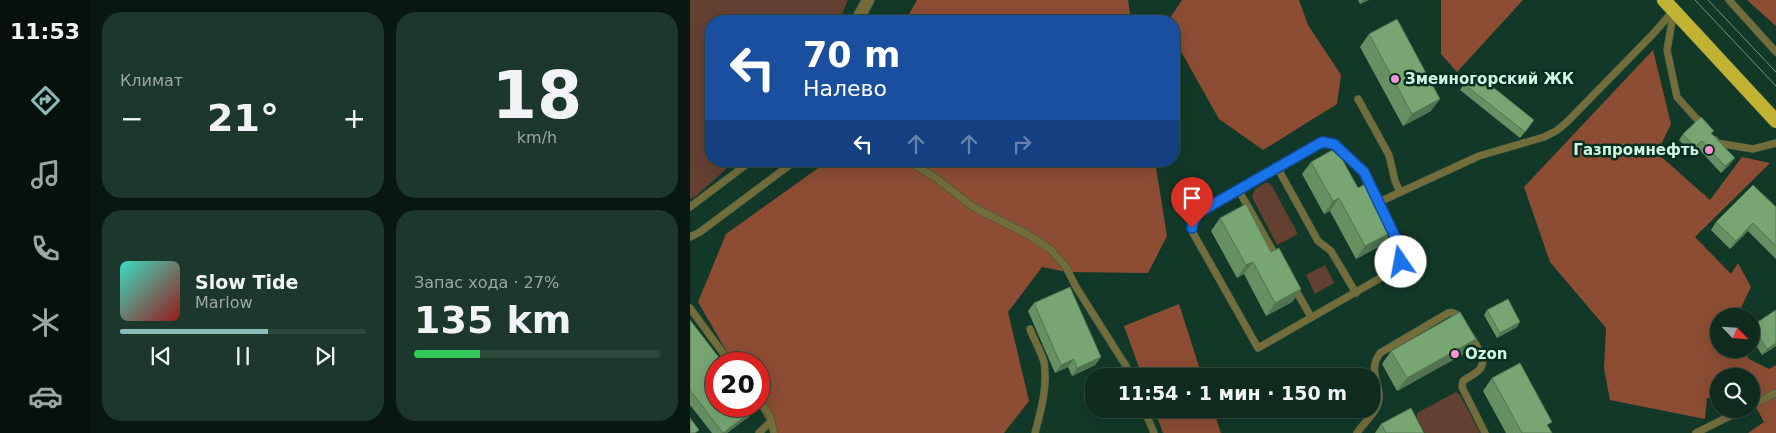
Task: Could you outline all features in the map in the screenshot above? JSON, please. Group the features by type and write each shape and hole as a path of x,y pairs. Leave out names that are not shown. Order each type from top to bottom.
{"highway":[{"path":"1664,0 1776,122"}],"street":[{"path":"860,15 868,0"}],"lane":[{"path":"1729,0 1776,52"},
{"path":"1674,10 1667,50 1677,97 1706,130"},
{"path":"1379,202 1479,156 1556,131 1640,48 1674,10"},
{"path":"1358,99 1389,155 1395,181 1400,192"},
{"path":"1711,136 1717,143 1754,149 1776,143"},
{"path":"1322,142 1330,142 1337,146 1364,172 1402,251 1401,262 1396,269 1258,348 1193,233 1192,228 1198,213 1277,167 1322,142"},
{"path":"690,208 742,167"},
{"path":"690,237 700,232 787,167"},
{"path":"919,167 973,206 1027,234 1050,249 1066,267 1076,288 1127,368"},
{"path":"1277,167 1318,241 1331,251 1356,293"},
{"path":"1238,189 1282,266"},
{"path":"1292,283 1311,317"},
{"path":"690,308 722,352"},
{"path":"1357,433 1377,407 1378,393 1374,371 1376,359 1380,354 1451,312 1458,316 1482,357 1483,364 1481,368 1465,379 1461,385 1485,433"},
{"path":"1030,329 1044,362 1044,393 1035,433"},
{"path":"1760,401 1776,393"},
{"path":"770,416 774,433"},
{"path":"1148,418 1154,433"},
{"path":"1696,433 1726,418"},
{"path":"759,433 771,421"}],"shaded area":[{"path":"690,0 848,0 842,15 705,15 705,167 728,167 695,197 690,199"},
{"path":"917,0 1128,0 1130,15 908,15"},
{"path":"1182,0 1299,0 1308,25 1341,75 1337,104 1263,150 1219,119 1180,50 1180,15 1172,15"},
{"path":"1441,0 1523,0 1457,72 1441,54"},
{"path":"1747,0 1776,0 1776,26"},
{"path":"1653,50 1671,124 1657,153 1710,200 1742,157 1770,163 1695,237 1731,274 1738,263 1751,287 1741,308 1710,308 1710,358 1748,358 1769,369 1776,365 1776,433 1748,433 1764,422 1760,415 1760,368 1710,368 1710,398 1707,398 1705,419 1610,400 1604,368 1606,328 1550,262 1524,187"},
{"path":"820,167 1156,167 1167,236 1148,273 1067,272 1042,267 1008,312 1029,401 1004,433 772,433 773,431 765,417 770,417 770,352 727,352 698,302 726,234"},
{"path":"1265,183 1269,183 1272,186 1298,234 1277,245 1252,197 1255,189"},
{"path":"1325,265 1334,283 1315,294 1306,275"},
{"path":"1179,304 1199,368 1139,368 1124,326"},
{"path":"1456,392 1460,395 1480,433 1425,433 1417,419 1417,413"},
{"path":"1157,418 1216,418 1221,433 1163,433"}],"building":[{"path":"1397,19 1440,99 1412,114 1369,34"},
{"path":"1474,72 1534,120 1525,132 1464,84"},
{"path":"1701,117 1714,131 1711,133 1735,158 1725,166 1702,141 1695,147 1683,134"},
{"path":"1336,148 1358,188 1365,184 1392,232 1365,246 1339,198 1333,201 1311,162"},
{"path":"1753,185 1776,207 1776,246 1753,223 1736,241 1716,222"},
{"path":"1246,204 1271,252 1279,248 1301,289 1275,303 1253,262 1246,265 1220,218"},
{"path":"1070,287 1101,357 1077,368 1074,359 1061,365 1034,303"},
{"path":"1508,299 1520,322 1500,333 1487,310"},
{"path":"1776,310 1776,343 1767,349 1760,338 1760,321"},
{"path":"1460,312 1476,339 1407,378 1391,351"},
{"path":"690,320 715,352 705,352 705,410 690,390"},
{"path":"1520,363 1552,422 1547,425 1552,433 1522,433 1492,378"},
{"path":"1411,408 1424,433 1386,433 1381,424"},
{"path":"711,417 744,417 723,433"},
{"path":"690,418 699,430 695,433 690,433"}],"tram line":[{"path":"1695,0 1776,86"},
{"path":"1708,0 1776,72"}],"place":[{"name":"Змеиногорский ЖК","path":"1395,79"},
{"name":"Газпромнефть","path":"1709,150"},
{"name":"Ozon","path":"1455,354"}],"route":[{"path":"1192,228 1198,213 1322,142 1330,142 1337,146 1364,172 1402,251 1401,262"}]}
